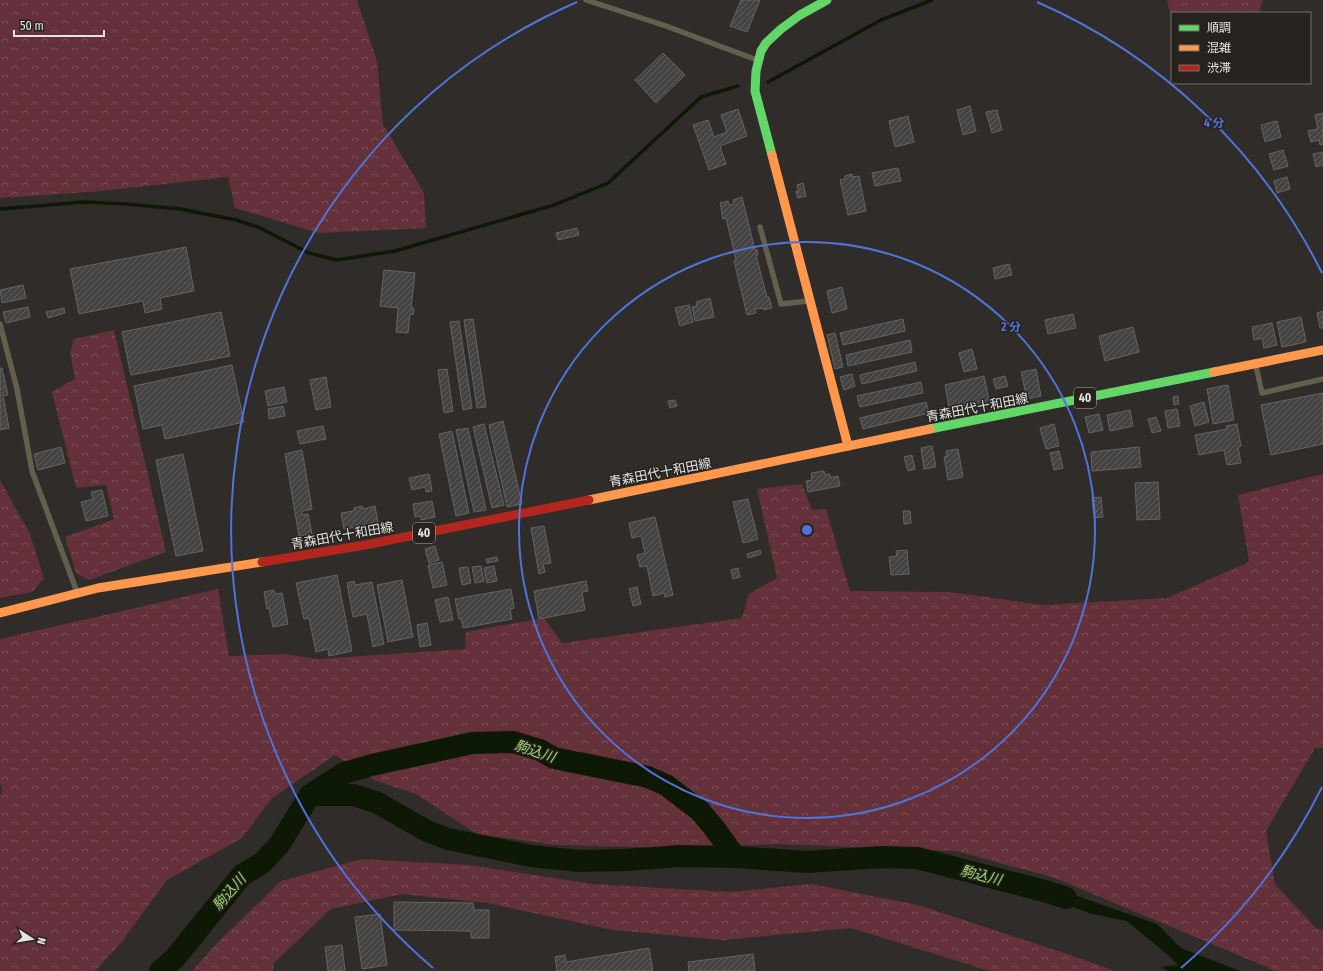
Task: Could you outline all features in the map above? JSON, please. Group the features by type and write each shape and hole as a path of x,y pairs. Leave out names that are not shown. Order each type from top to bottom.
{"main road":[{"path":"827,0 788,23 768,40 761,50 758,61 755,91 808,300 848,446"},
{"name":"青森田代十和田線","path":"0,613 98,588 365,545 1323,350"}],"lane":[{"path":"586,0 666,26 758,61"},
{"path":"760,227 781,304 808,300"},
{"path":"0,324 17,389 32,471 78,593"},
{"path":"1255,364 1262,393 1323,380"}],"green space":[{"path":"0,0 357,0 377,62 383,124 424,193 426,228 319,233 235,208 228,177 101,191 0,198"},
{"path":"1167,0 1263,0 1259,12 1171,12 1171,17"},
{"path":"114,330 166,552 89,580 76,573 65,537 114,519 106,485 76,488 52,392 75,379 70,353 74,339"},
{"path":"1323,474 1323,748 1315,748 1266,831 1275,884 1316,928 1323,930 1323,971 1276,971 1055,878 956,851 777,844 673,848 555,845 477,834 416,794 374,780 335,755 272,798 242,838 167,880 120,944 95,971 0,971 0,796 2,789 0,783 0,639 218,589 229,656 285,654 318,659 465,649 466,632 544,618 562,643 742,618 749,594 777,578 757,489 802,484 812,510 826,509 850,591 950,592 1043,605 1167,598 1249,562 1238,495"},
{"path":"0,480 30,534 44,578 32,592 0,598"},
{"path":"362,859 469,865 593,884 730,892 811,884 918,905 1115,971 990,971 851,928 723,940 613,930 487,903 402,894 331,909 274,963 273,971 192,971 219,941 281,881"}],"shaded area":[{"path":"1023,881 1066,892 1157,924 1181,948 1240,971 1168,971 1161,967 1178,965 1127,921 1092,914 1061,903"}],"building":[{"path":"741,0 760,0 747,32 730,26"},
{"path":"663,53 685,75 656,103 635,80"},
{"path":"970,106 976,131 963,135 957,110"},
{"path":"738,109 747,136 720,146 726,164 709,170 693,125 708,120 714,137 727,132 721,115"},
{"path":"997,110 1002,130 992,133 986,112"},
{"path":"1323,113 1323,144 1320,145 1319,140 1311,142 1308,131 1318,129 1315,115"},
{"path":"908,116 914,142 895,147 889,121"},
{"path":"1277,121 1281,137 1265,142 1261,125"},
{"path":"1283,150 1288,166 1274,170 1269,154"},
{"path":"1323,152 1323,165 1316,167 1313,154"},
{"path":"898,168 901,181 875,186 872,173"},
{"path":"852,174 852,177 859,176 866,211 848,215 840,180 845,179 845,176"},
{"path":"1287,177 1290,189 1277,193 1274,181"},
{"path":"803,183 806,196 798,198 796,191 799,191 797,185"},
{"path":"742,197 755,250 757,250 758,255 756,255 767,297 769,297 772,308 763,310 763,308 755,309 756,313 747,315 734,261 736,260 726,218 723,219 720,203 728,201 729,205 734,204 733,200"},
{"path":"577,228 579,235 558,240 556,233"},
{"path":"186,247 194,291 160,298 162,309 145,313 143,301 79,314 70,269"},
{"path":"1009,264 1012,275 995,279 993,268"},
{"path":"384,270 415,273 411,308 414,308 413,315 410,314 408,333 396,332 398,308 380,306"},
{"path":"23,285 26,298 2,303 0,290"},
{"path":"842,287 847,309 832,313 827,291"},
{"path":"710,298 714,317 695,321 692,307 697,306 696,302"},
{"path":"689,305 693,322 680,326 675,308"},
{"path":"28,307 30,317 6,323 3,312"},
{"path":"64,308 65,313 48,318 46,312"},
{"path":"1323,311 1323,328 1320,328 1317,313"},
{"path":"221,312 230,356 131,375 122,332"},
{"path":"1073,314 1076,328 1048,334 1045,320"},
{"path":"1301,317 1306,342 1282,347 1277,322"},
{"path":"473,319 486,407 477,408 464,320"},
{"path":"903,319 905,331 843,345 840,333"},
{"path":"459,321 472,408 463,410 450,322"},
{"path":"1272,323 1277,345 1264,348 1262,338 1254,340 1252,327"},
{"path":"1133,327 1139,352 1105,361 1099,336"},
{"path":"835,333 843,367 835,369 827,335"},
{"path":"910,340 912,352 848,366 846,355"},
{"path":"972,349 977,369 964,372 959,353"},
{"path":"915,362 917,371 862,384 860,375"},
{"path":"232,365 244,422 165,439 162,425 143,429 134,386"},
{"path":"0,368 2,368 8,395 3,396 9,428 0,430"},
{"path":"447,369 453,411 444,413 438,370"},
{"path":"1036,369 1041,396 1027,399 1021,372"},
{"path":"852,374 855,386 844,390 840,377"},
{"path":"984,376 990,405 950,413 945,385"},
{"path":"1005,376 1008,386 996,389 993,379"},
{"path":"326,377 331,407 316,410 310,380"},
{"path":"921,382 923,393 860,407 857,396"},
{"path":"1228,385 1234,420 1213,424 1207,389"},
{"path":"284,387 287,402 268,406 265,391"},
{"path":"1323,393 1323,444 1271,455 1261,405"},
{"path":"1178,396 1179,404 1174,405 1173,397"},
{"path":"675,400 677,406 670,408 668,401"},
{"path":"926,402 929,413 863,429 860,418"},
{"path":"1204,402 1209,422 1195,426 1190,406"},
{"path":"283,406 285,416 269,419 268,409"},
{"path":"1177,409 1180,426 1168,428 1165,411"},
{"path":"1130,410 1133,426 1110,431 1107,415"},
{"path":"1099,414 1103,430 1089,433 1085,417"},
{"path":"1156,417 1161,431 1152,433 1148,419"},
{"path":"503,421 522,504 507,507 489,425"},
{"path":"484,424 504,505 492,508 473,427"},
{"path":"1054,424 1059,446 1046,449 1040,428"},
{"path":"1237,424 1241,446 1238,447 1241,463 1227,465 1224,450 1199,455 1195,435 1227,429 1226,426"},
{"path":"323,426 326,439 300,444 297,431"},
{"path":"468,428 486,510 474,512 456,430"},
{"path":"452,431 469,513 456,516 439,434"},
{"path":"932,446 936,467 924,469 921,448"},
{"path":"61,447 65,463 38,470 34,454"},
{"path":"1139,447 1141,467 1092,471 1091,452"},
{"path":"958,449 963,477 948,480 944,457 947,456 946,451"},
{"path":"302,450 312,509 302,511 302,515 308,514 312,534 299,536 285,454"},
{"path":"1059,451 1063,468 1054,470 1050,453"},
{"path":"183,454 203,551 176,556 156,460"},
{"path":"912,455 915,469 908,471 904,457"},
{"path":"824,471 825,475 830,474 830,478 838,476 840,486 808,492 806,481 812,480 811,473"},
{"path":"429,474 432,491 426,492 425,487 412,490 409,478"},
{"path":"1158,482 1160,519 1137,520 1135,483"},
{"path":"102,490 108,516 86,521 81,502 93,499 91,492"},
{"path":"1101,497 1103,517 1094,518 1092,498"},
{"path":"748,499 758,539 743,543 733,502"},
{"path":"432,501 435,517 421,520 421,516 415,517 413,504"},
{"path":"362,506 363,509 375,506 378,523 369,524 371,534 358,536 356,527 344,529 341,513 354,511 354,508"},
{"path":"903,511 910,511 911,523 904,524"},
{"path":"655,517 673,595 665,597 664,593 653,596 647,566 640,567 637,555 645,553 641,536 632,538 629,523"},
{"path":"544,526 551,563 543,564 545,572 539,574 531,528"},
{"path":"435,546 439,560 429,563 425,549"},
{"path":"760,550 761,554 748,558 747,554"},
{"path":"907,550 909,574 891,575 889,557 897,556 896,551"},
{"path":"497,557 498,561 487,563 486,559"},
{"path":"442,562 447,585 433,588 428,565"},
{"path":"481,566 484,581 475,583 472,567"},
{"path":"494,566 497,581 487,583 484,568"},
{"path":"468,567 471,583 462,585 459,568"},
{"path":"738,568 740,577 733,579 731,570"},
{"path":"337,575 352,651 329,656 328,649 316,652 309,618 304,619 296,583"},
{"path":"402,580 413,637 388,642 377,585"},
{"path":"354,581 355,585 372,582 384,644 373,647 367,614 353,617 347,583"},
{"path":"586,581 588,591 582,592 585,610 539,619 534,591"},
{"path":"637,587 641,604 633,606 629,589"},
{"path":"511,589 514,608 510,609 512,619 463,628 461,619 459,619 455,599"},
{"path":"274,590 275,594 282,593 288,624 273,627 269,608 267,609 264,592"},
{"path":"448,597 453,620 440,622 435,600"},
{"path":"427,623 431,645 420,647 417,625"},
{"path":"394,902 473,903 474,910 489,910 489,938 471,938 471,931 394,930"},
{"path":"380,914 387,965 362,969 355,917"},
{"path":"342,945 345,971 328,971 325,947"},
{"path":"649,948 653,971 557,971 555,957 565,955 566,962"},
{"path":"753,954 755,971 689,971 688,962"}],"waterway":[{"path":"768,82 881,20 932,0"},
{"path":"0,209 84,202 180,209 236,220 258,227 309,253 337,260 395,251 554,205 608,183 701,97 738,86"},
{"name":"駒込川","path":"160,971 175,958 242,875 262,863 279,845 310,795 344,773 372,765 472,743 513,742 540,750 554,758 648,777 666,785 700,811 735,857"},
{"name":"駒込川","path":"310,795 353,795 376,802 427,831 448,839 531,856 579,861 626,860 679,856 735,857 807,862 882,857 917,858 1066,898"}],"traffic: fast":[{"path":"772,155 755,91 756,71 761,51 766,43 781,29 800,15 827,0"},
{"path":"930,429 1214,372"}],"traffic: slow":[{"path":"772,155 848,446"},
{"path":"1214,372 1323,350"},
{"path":"589,500 930,429"},
{"path":"0,613 98,588 262,562"}],"traffic: jam":[{"path":"262,562 365,545 589,500"}]}
